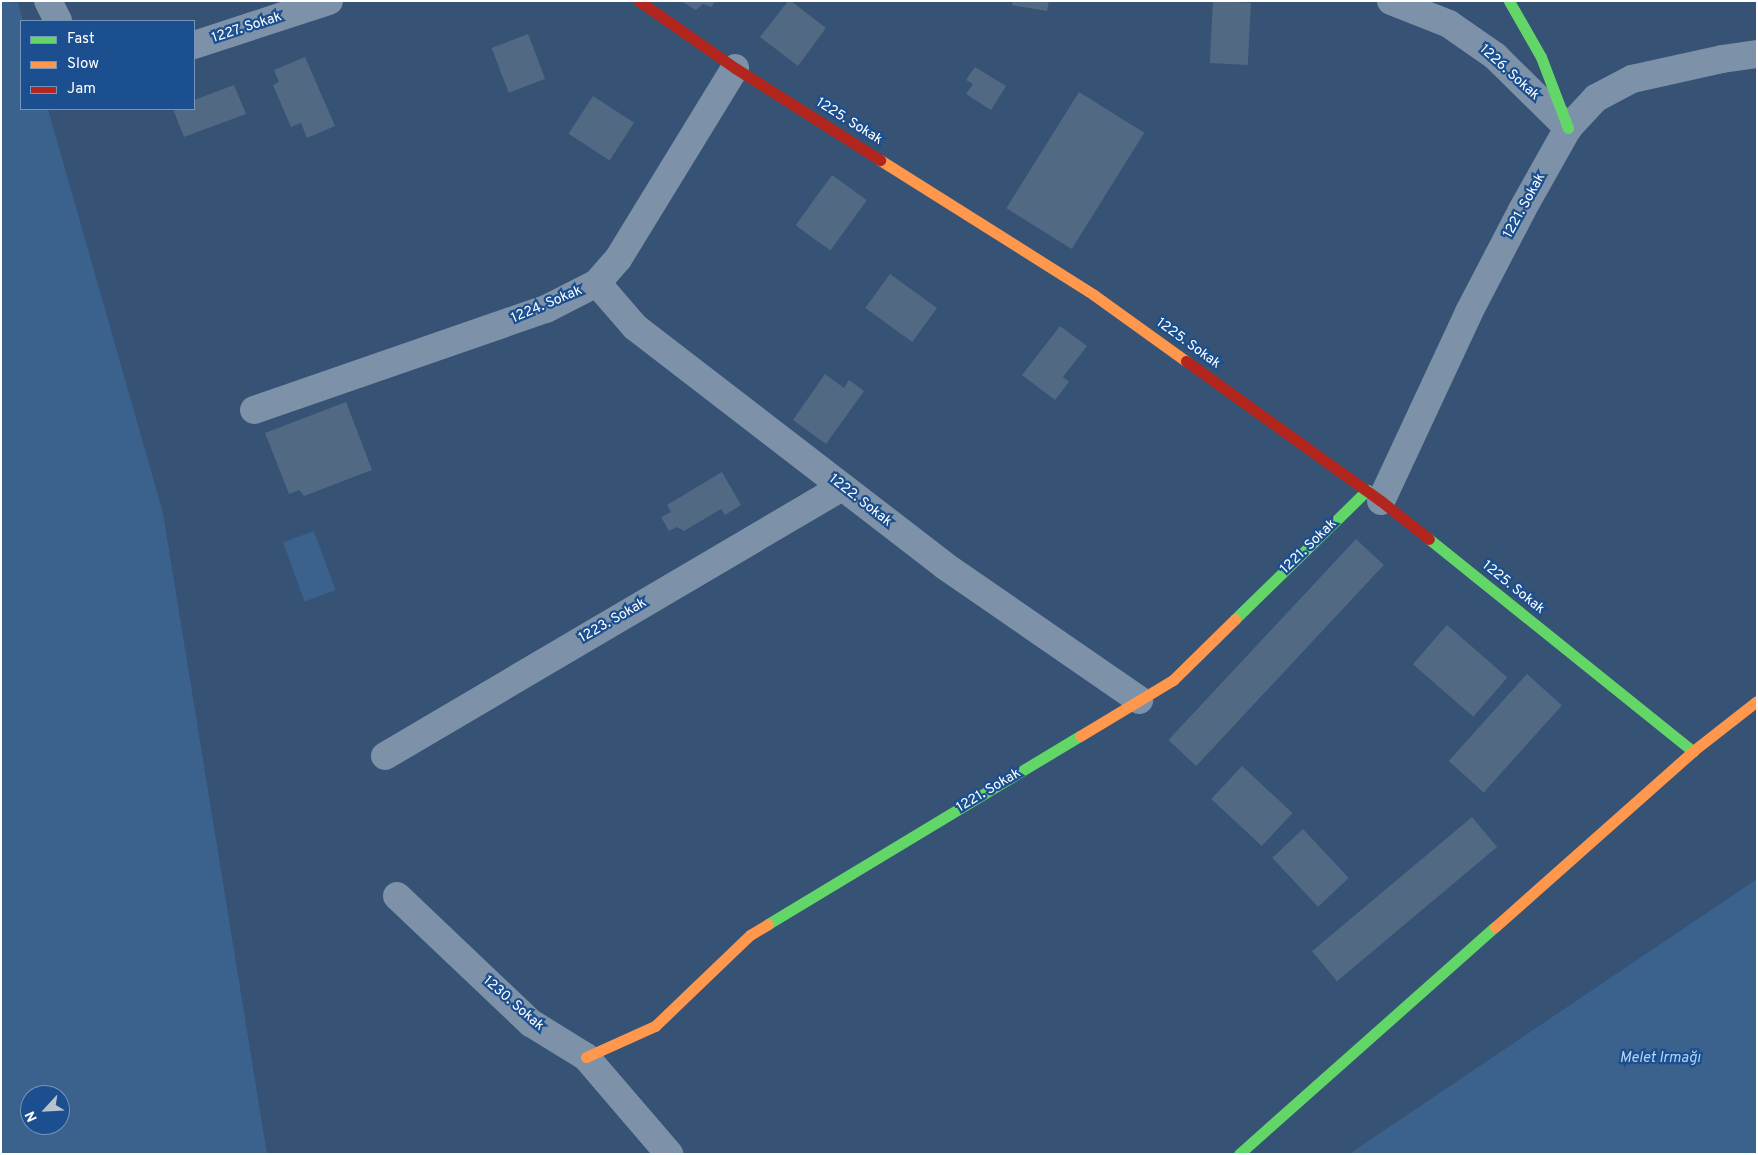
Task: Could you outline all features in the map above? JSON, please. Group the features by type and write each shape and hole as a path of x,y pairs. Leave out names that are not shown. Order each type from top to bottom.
{"street":[{"path":"48,1 58,20"},
{"name":"1227. Sokak","path":"195,45 329,1"},
{"name":"1225. Sokak","path":"639,1 735,68 1094,295 1374,496 1693,751"},
{"name":"1226. Sokak","path":"1390,1 1449,24 1495,56 1568,128"},
{"path":"1509,1 1541,57 1568,128"},
{"name":"1221. Sokak","path":"586,1057 655,1026 750,935 1173,680 1374,496 1522,210 1568,128 1596,98 1632,79 1722,59 1757,54"},
{"name":"1224. Sokak","path":"254,410 546,309 597,283 618,259 735,68"},
{"name":"1222. Sokak","path":"597,283 635,327 842,487 945,566 1139,700"},
{"name":"1223. Sokak","path":"385,756 842,487"},
{"path":"1239,1154 1693,751 1757,701"},
{"name":"1230. Sokak","path":"397,896 531,1023 586,1057 669,1154"}],"water":[{"path":"1,1 18,3 23,20 20,20 20,110 48,110 163,513 267,1154 1,1154"},
{"path":"314,531 336,590 305,601 283,542"},
{"name":"Melet Irmağı","path":"1757,879 1757,1154 1349,1154"}],"building":[{"path":"681,1 716,1 711,7 703,4 696,10"},
{"path":"788,1 791,1 826,28 798,66 760,37"},
{"path":"1013,1 1049,1 1047,11 1012,5"},
{"path":"1213,1 1251,3 1248,65 1210,63"},
{"path":"528,34 545,79 509,93 492,48"},
{"path":"305,57 335,126 307,138 301,123 291,127 273,85 279,82 274,70"},
{"path":"975,67 1006,86 991,110 966,94 973,84 966,80"},
{"path":"234,85 246,114 184,137 173,110 195,110 195,100"},
{"path":"1079,92 1144,133 1072,249 1006,208"},
{"path":"593,96 634,123 610,160 568,134"},
{"path":"832,175 867,200 830,250 796,225"},
{"path":"890,274 937,308 912,342 865,308"},
{"path":"1060,326 1087,346 1063,377 1069,382 1055,400 1022,375"},
{"path":"825,374 844,388 849,380 864,391 826,444 793,420"},
{"path":"346,402 372,470 304,496 299,490 289,494 265,433"},
{"path":"722,472 741,505 725,515 721,509 684,531 677,527 669,531 661,517 671,512 667,505"},
{"path":"1356,539 1384,565 1196,766 1168,740"},
{"path":"1447,625 1507,677 1473,717 1413,664"},
{"path":"1527,674 1562,705 1484,792 1449,761"},
{"path":"1242,766 1292,813 1262,846 1211,799"},
{"path":"1472,817 1497,847 1337,981 1312,951"},
{"path":"1303,829 1349,878 1318,907 1272,858"}],"traffic: fast":[{"path":"1509,1 1541,57 1568,128"},
{"path":"1235,619 1367,490"},
{"path":"1429,539 1693,751"},
{"path":"768,924 1080,736"},
{"path":"1239,1154 1495,927"}],"traffic: slow":[{"path":"880,160 1094,295 1186,361"},
{"path":"1080,736 1173,680 1235,619"},
{"path":"1495,927 1693,751 1757,701"},
{"path":"586,1057 655,1026 750,935 768,924"}],"traffic: jam":[{"path":"639,1 735,68 880,160"},
{"path":"1186,361 1381,501 1429,539"}]}
